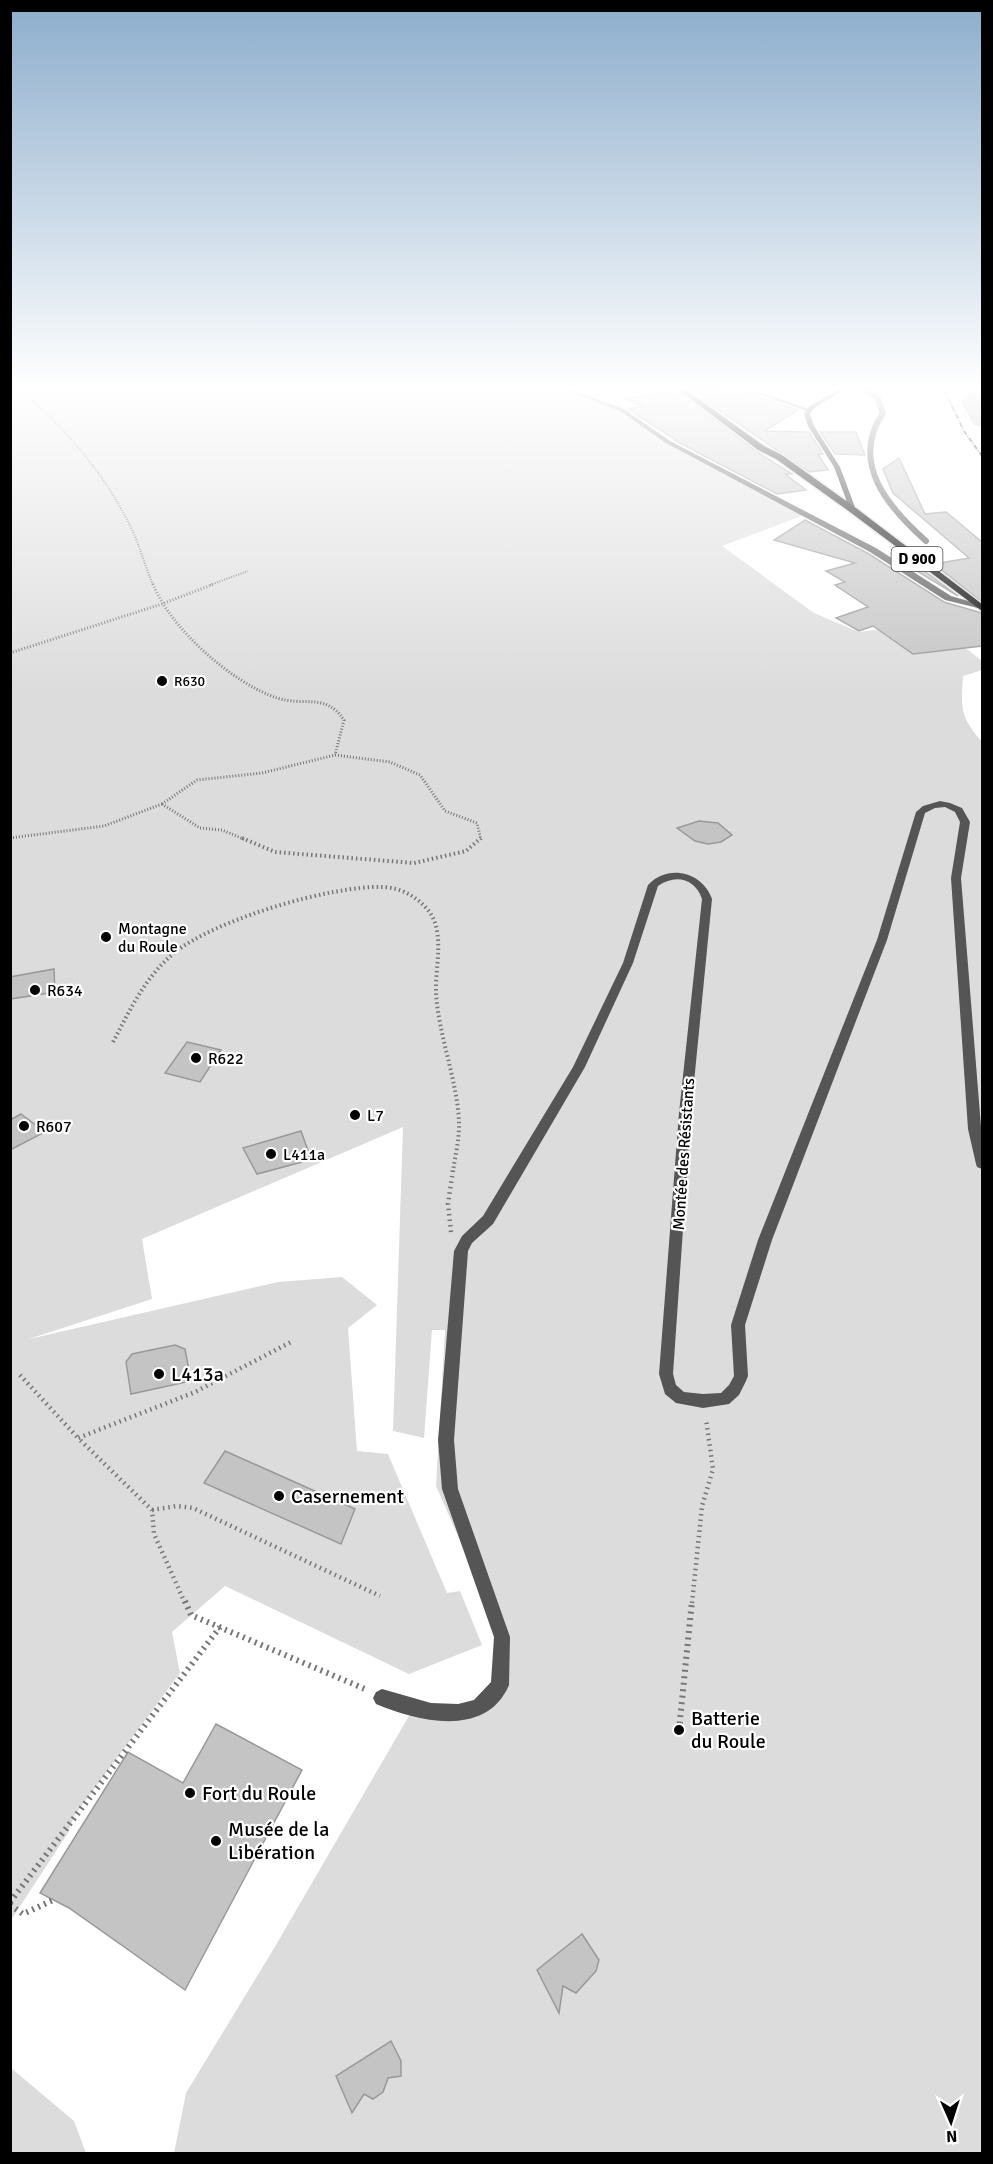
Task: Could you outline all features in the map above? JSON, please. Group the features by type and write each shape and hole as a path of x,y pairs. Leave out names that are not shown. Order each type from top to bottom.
{"main road":[{"path":"826,491 853,510"},
{"path":"846,491 853,510"},
{"name":"D 900","path":"853,510 982,607"}],"street":[{"path":"764,491 873,550 948,598 982,607"},
{"path":"703,1401 724,1399 734,1390 741,1376 738,1325 765,1240 882,940 921,812 926,806 935,804 956,808 963,814 965,822 956,878 974,1129 982,1164"},
{"name":"Montée des Résistants","path":"458,1252 470,1236 488,1220 579,1067 628,963 653,885 660,878 674,875 697,881 705,889 707,899 685,1113 666,1374 670,1389 681,1398 703,1401"},
{"path":"382,1698 414,1709 451,1713 478,1707 500,1685 502,1637 450,1489 447,1462 446,1440 460,1279 458,1252"}],"lane":[{"path":"883,491 900,518 926,541"}],"path":[{"path":"111,491 133,533 162,604 172,619 229,671 258,688 292,703 328,704 338,712 344,720 335,755"},
{"path":"10,652 162,604 248,571"},
{"path":"10,837 104,826 162,804 197,780 262,773 335,755 390,762 420,776 445,811 477,823 482,840 466,851 414,863 275,852 222,830 200,828 162,804"},
{"path":"113,1042 140,990 174,953 209,932 264,911 344,890 385,887 413,895 429,911 438,939 436,993 459,1126 448,1204 449,1228 458,1252"},
{"path":"78,1438 195,1392 292,1341"},
{"path":"20,1375 78,1438 152,1510 154,1534 191,1615 382,1698"},
{"path":"679,1730 702,1506 713,1469 703,1401"},
{"path":"152,1510 177,1506 193,1508 380,1596"},
{"path":"53,1900 23,1914 10,1904 220,1627"}],"shaded area":[{"path":"11,491 763,491 807,514 722,546 814,613 859,632 903,626 959,643 982,661 982,670 963,676 962,705 969,725 982,742 982,2153 174,2153 186,2093 273,1950 413,1709 451,1713 500,1685 502,1637 436,1486 445,1330 432,1330 424,1438 393,1431 403,1127 142,1239 152,1299 29,1339 278,1282 342,1277 377,1305 348,1328 357,1451 388,1454 447,1593 460,1591 482,1645 409,1674 225,1586 172,1632 180,1673 74,1816 68,1833 11,1920"},
{"path":"11,2068 74,2121 86,2153 11,2153"}],"building":[{"path":"771,491 799,491 777,494"},
{"path":"892,491 914,491 925,514 946,512 982,542 982,602 934,564 969,558"},
{"path":"805,520 869,554 944,602 982,613 982,646 913,654 873,626 859,631 836,618 868,607 835,585 845,582 826,571 855,563 774,540"},
{"path":"919,567 958,596 912,568"},
{"path":"699,821 718,823 732,835 721,842 708,844 695,841 677,828"},
{"name":"R634","path":"54,969 55,992 10,999 10,977"},
{"name":"R622","path":"187,1042 221,1050 200,1082 165,1073"},
{"name":"R607","path":"21,1114 45,1132 10,1150 10,1120"},
{"name":"L411a","path":"301,1131 310,1156 302,1162 257,1174 243,1148"},
{"name":"L413a","path":"175,1345 185,1349 191,1381 131,1394 126,1362 132,1354"},
{"name":"Casernement","path":"225,1451 355,1509 341,1544 204,1483"},
{"name":"Musée de la Libération","path":"216,1724 302,1770 185,1990 69,1908 40,1893 128,1752 183,1783"},
{"path":"582,1934 599,1960 596,1971 576,1993 563,1986 559,2013 537,1970"},
{"path":"391,2041 401,2061 401,2076 388,2078 383,2092 373,2099 364,2094 352,2113 336,2076"}],"place":[{"name":"R630","path":"162,681"},
{"name":"Montagne du Roule","path":"106,937"},
{"name":"R634","path":"35,990"},
{"name":"R622","path":"196,1058"},
{"name":"L7","path":"355,1115"},
{"name":"R607","path":"24,1126"},
{"name":"L411a","path":"271,1154"},
{"name":"L413a","path":"159,1374"},
{"name":"Casernement","path":"279,1496"},
{"name":"Batterie du Roule","path":"679,1730"},
{"name":"Fort du Roule","path":"190,1793"},
{"name":"Musée de la Libération","path":"216,1841"}]}
